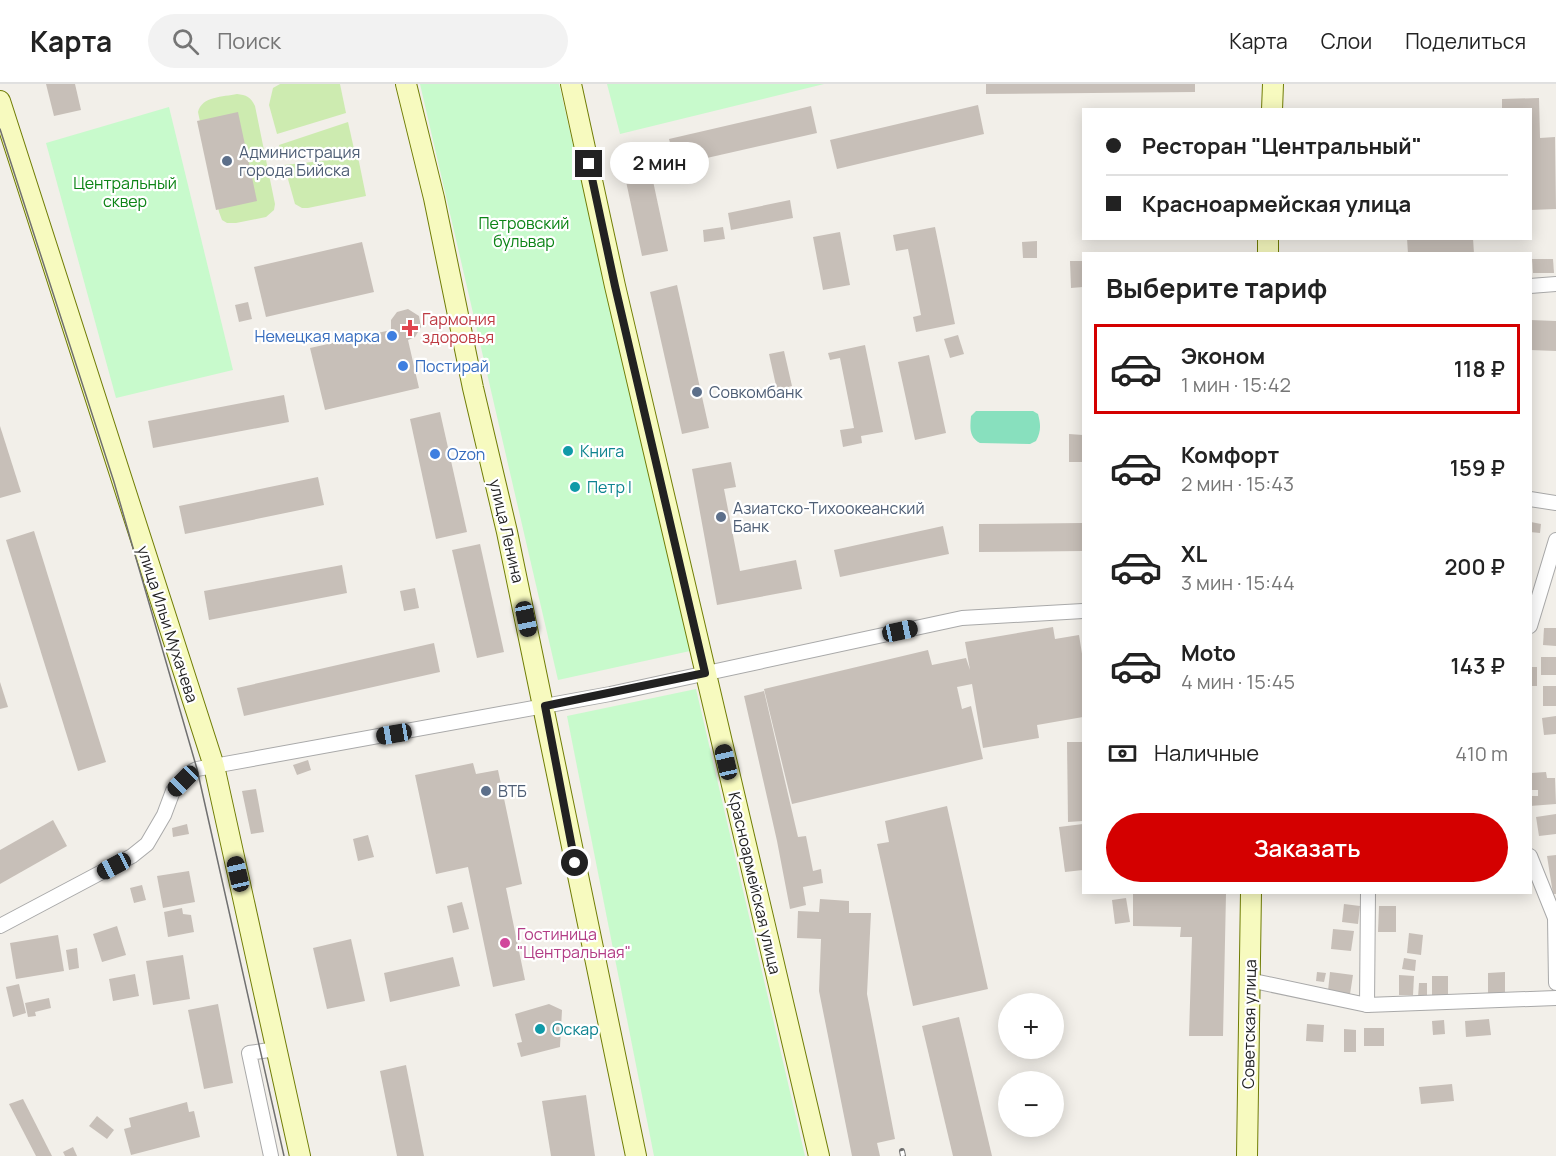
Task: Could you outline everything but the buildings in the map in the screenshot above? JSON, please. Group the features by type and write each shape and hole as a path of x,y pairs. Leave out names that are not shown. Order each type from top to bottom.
{"main road":[{"name":"улица Ленина","path":"406,84 434,198 473,388 545,706 572,849 636,1156"},
{"name":"Красноармейская улица","path":"571,84 618,297 819,1156"},
{"path":"1272,108 1273,84"},
{"name":"улица Ильи Мухачева","path":"0,101 214,766 300,1156"},
{"name":"Советская улица","path":"1247,1156 1251,894"}],"street":[{"path":"1532,286 1556,284"},
{"path":"1532,499 1556,503"},
{"path":"1532,619 1556,540"},
{"path":"0,926 132,856 147,844 164,816 173,791 193,771 545,706 962,618 1082,611"},
{"path":"1532,861 1555,918 1556,983"},
{"path":"1367,1005 1368,894"},
{"path":"1250,980 1367,1005 1556,998"},
{"path":"271,1156 249,1053 276,1048"}],"green space":[{"path":"280,84 340,84 346,113 277,134 269,105 273,88"},
{"name":"Петровский бульвар","path":"420,84 559,84 690,651 558,680"},
{"path":"607,84 824,84 620,134"},
{"path":"237,94 248,97 255,106 275,204 274,210 266,217 227,223 222,220 219,212 198,112 208,100"},
{"name":"Центральный сквер","path":"169,107 233,370 116,398 46,143"},
{"path":"348,122 354,149 282,154 279,145"},
{"path":"358,157 366,196 308,208 295,204 284,165"},
{"path":"976,411 1033,411 1038,414 1040,422 1038,438 1030,444 980,443 972,435 971,428 971,416"},
{"path":"696,689 805,1156 654,1156 567,716"}],"tram line":[{"path":"0,129 114,482 197,769 284,1156"}],"railway":[{"path":"902,1151 903,1156"}],"place":[{"name":"Администрация города Бийска","path":"227,161"},
{"name":"Гармония здоровья","path":"410,328"},
{"name":"Немецкая марка","path":"392,336"},
{"name":"Постирай","path":"403,366"},
{"name":"Совкомбанк","path":"697,392"},
{"name":"Книга","path":"568,451"},
{"name":"Ozon","path":"435,454"},
{"name":"Петр I","path":"575,487"},
{"name":"Азиатско-Тихоокеанский Банк","path":"721,517"},
{"name":"ВТБ","path":"486,791"},
{"name":"Гостиница \"Центральная\"","path":"505,943"},
{"name":"Оскар","path":"540,1029"}],"route":[{"path":"575,863 545,706 705,673 589,164"}]}
